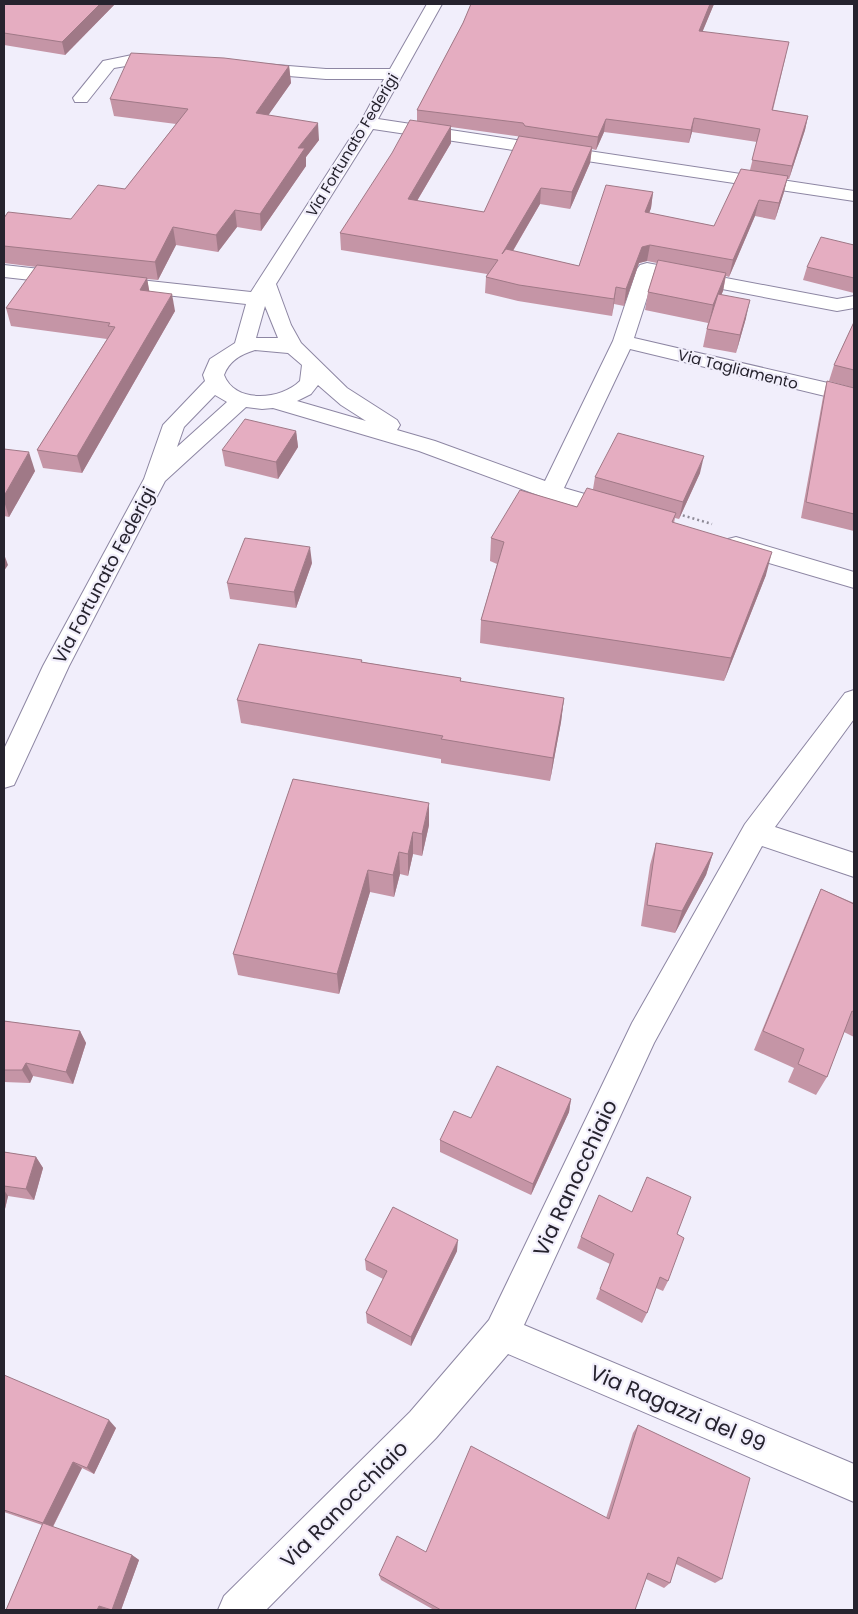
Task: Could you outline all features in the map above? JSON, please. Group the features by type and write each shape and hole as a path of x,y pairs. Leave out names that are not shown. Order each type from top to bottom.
{"street":[{"name":"Via Fortunato Federigi","path":"244,346 262,291 368,123 434,4"},
{"path":"81,98 109,64 132,60 182,63"},
{"path":"235,66 326,74 395,74"},
{"path":"368,123 854,196"},
{"path":"551,492 623,340 646,269 837,305 854,302"},
{"path":"4,272 90,281 262,291 294,348"},
{"name":"Via Tagliamento","path":"623,340 854,396"},
{"path":"313,368 312,378 305,388 293,396 278,402 258,404 240,401 224,394 215,383 214,372 219,362 230,353 244,346 279,344 294,348 308,357 313,368 329,386 362,410 427,446"},
{"name":"Via Fortunato Federigi","path":"4,777 56,666 155,479 174,426 215,383"},
{"path":"155,479 240,401"},
{"path":"278,402 427,446 551,492 636,516"},
{"path":"712,538 854,580"},
{"name":"Via Ranocchiaio","path":"238,1610 423,1425 502,1333 644,1033 755,832 854,700"},
{"path":"755,832 854,865"},
{"name":"Via Ragazzi del 99","path":"502,1333 854,1483"}],"building":[{"path":"4,4 100,4 62,42 4,33"},
{"path":"471,4 710,4 699,31 789,42 772,110 808,116 792,166 752,160 760,129 694,118 691,130 606,119 598,137 525,126 523,123 417,110"},
{"path":"131,53 224,58 289,66 256,113 318,123 298,148 305,148 260,214 235,210 216,235 173,227 155,262 4,246 4,218 8,212 71,219 98,185 125,189 188,109 110,99"},
{"path":"410,120 451,126 408,199 484,212 519,136 592,147 572,192 541,188 502,254 506,249 579,266 606,185 653,192 645,212 714,226 741,169 788,176 779,203 759,200 733,260 650,245 642,247 626,289 616,287 614,299 519,285 486,277 498,260 340,233 392,153"},
{"path":"821,237 854,245 854,278 807,267"},
{"path":"658,260 726,273 713,305 648,292"},
{"path":"37,265 147,278 140,290 172,294 77,456 37,450 115,327 108,326 110,323 6,308"},
{"path":"718,294 750,300 740,335 707,329"},
{"path":"854,322 854,370 834,365"},
{"path":"827,381 854,388 854,514 806,502"},
{"path":"245,419 296,431 276,462 222,450"},
{"path":"618,433 704,456 683,502 595,477"},
{"path":"4,449 29,452 4,496"},
{"path":"587,488 676,513 672,522 772,552 731,658 481,620 504,542 491,538 520,490 577,507"},
{"path":"245,538 310,547 294,592 227,583"},
{"path":"259,644 362,660 361,662 461,678 460,681 564,698 553,758 441,739 443,736 237,700"},
{"path":"293,779 429,803 422,834 413,832 408,854 399,852 393,875 368,870 337,974 233,954"},
{"path":"656,843 713,853 682,911 647,905"},
{"path":"821,889 854,904 854,1012 852,1011 827,1077 798,1064 804,1049 763,1031"},
{"path":"4,1021 80,1031 66,1072 26,1063 22,1070 4,1070"},
{"path":"497,1066 571,1099 533,1184 440,1140 454,1111 471,1118"},
{"path":"4,1152 36,1157 26,1189 4,1186"},
{"path":"647,1177 691,1197 677,1234 684,1238 668,1281 660,1277 647,1313 600,1289 614,1254 581,1237 599,1195 632,1212"},
{"path":"393,1207 458,1240 411,1337 366,1313 387,1271 365,1260"},
{"path":"4,1375 109,1420 87,1468 73,1462 43,1523 4,1510"},
{"path":"638,1425 750,1478 722,1579 678,1557 670,1583 648,1573 635,1610 441,1610 379,1575 397,1536 426,1552 471,1446 609,1519"},
{"path":"43,1523 132,1555 112,1610 99,1606 97,1610 6,1610"}]}
